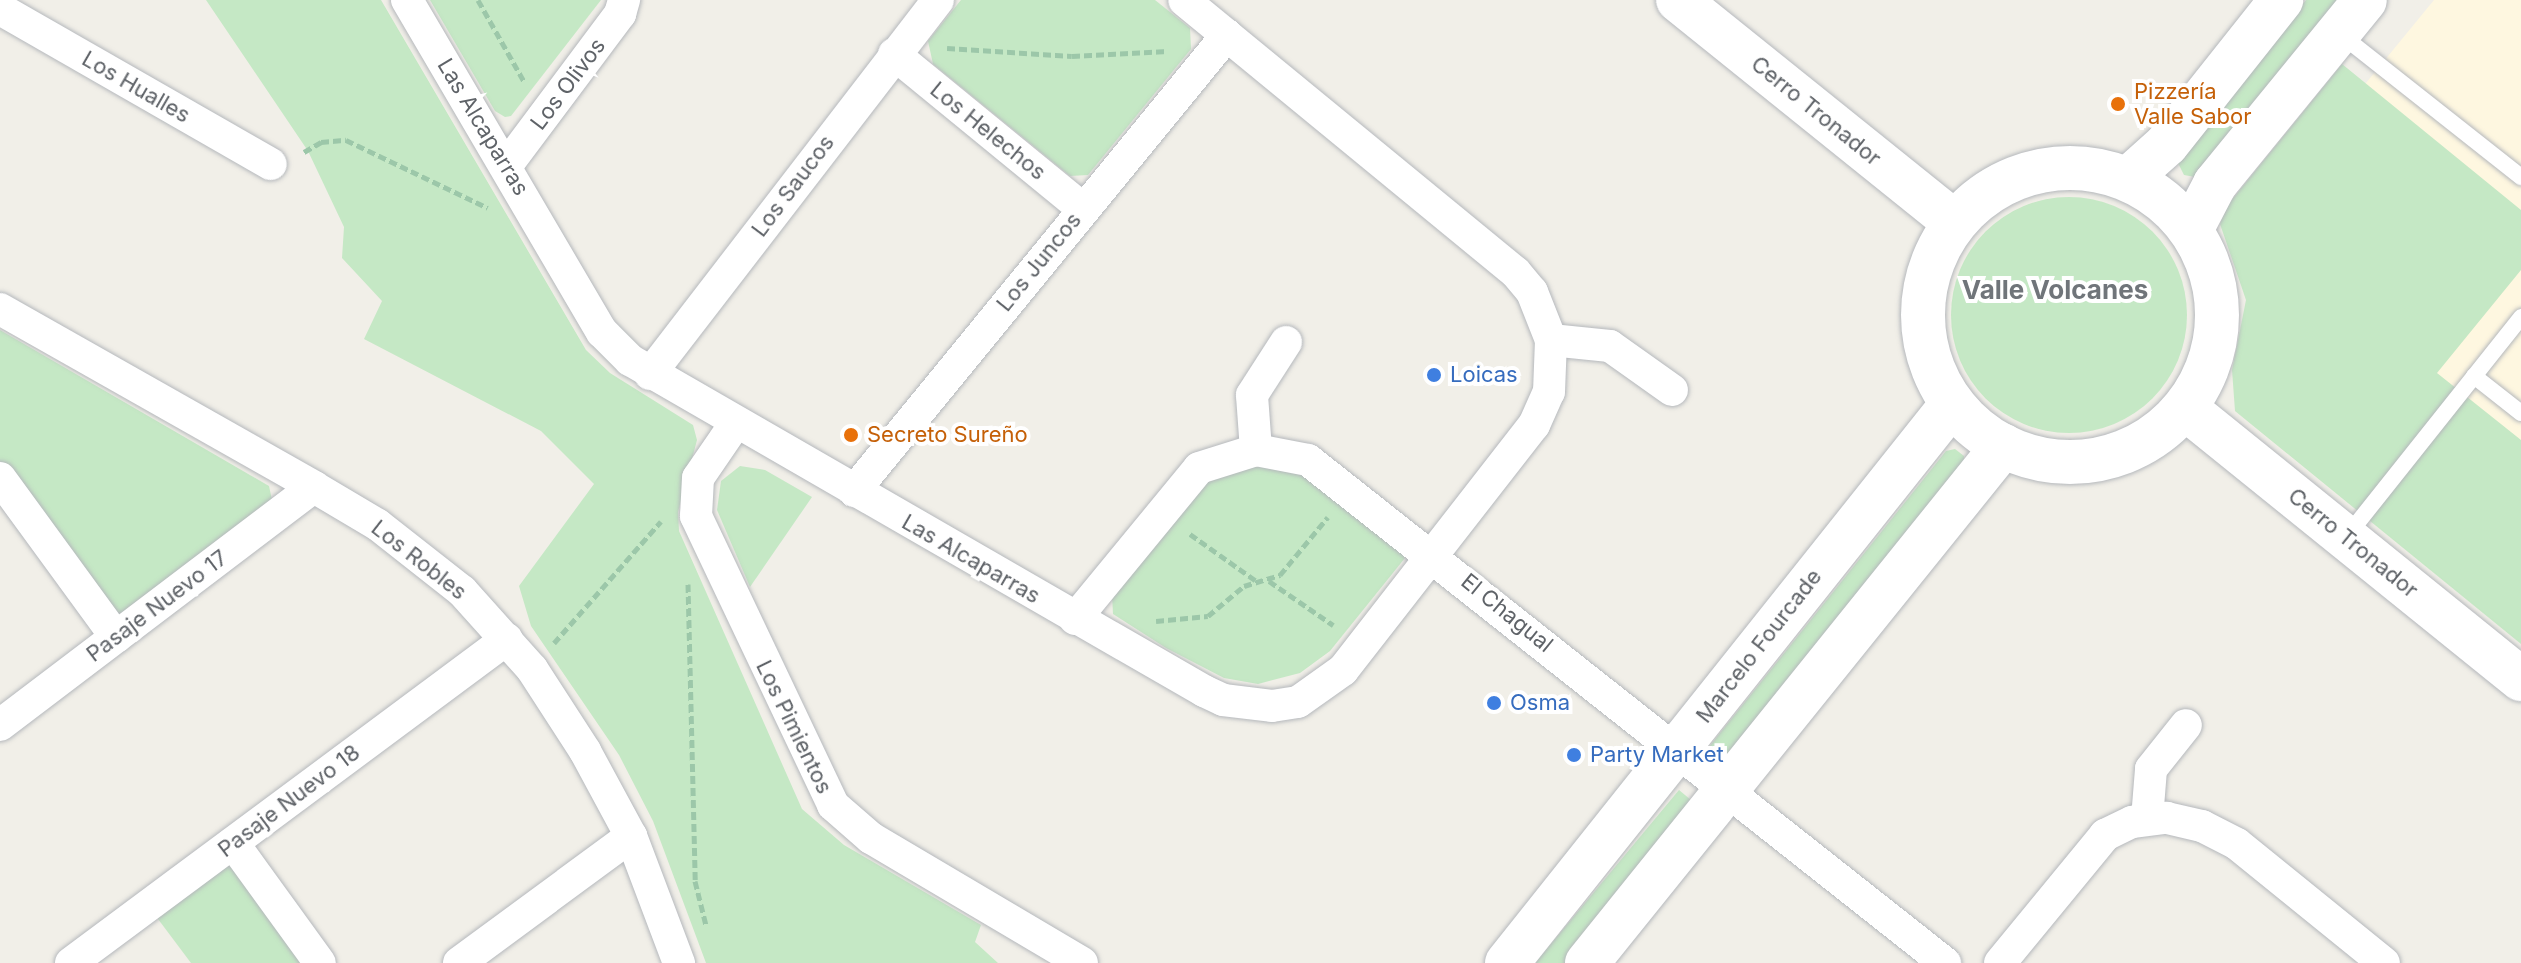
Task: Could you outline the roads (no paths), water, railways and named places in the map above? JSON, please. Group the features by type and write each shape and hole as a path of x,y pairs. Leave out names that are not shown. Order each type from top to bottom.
{"street":[{"name":"Las Alcaparras","path":"407,0 507,165 602,332 650,374 1204,691 1243,704 1298,702 1320,690 1365,646 1543,410 1550,381 1551,340 1532,292 1515,272 1184,0"},
{"name":"Los Olivos","path":"507,165 620,14 624,0"},
{"name":"Los Saucos","path":"650,374 938,0"},
{"name":"Cerro Tronador","path":"1678,0 1954,222"},
{"path":"2128,179 2158,153 2281,0"},
{"name":"Los Hualles","path":"0,9 271,164"},
{"path":"2191,230 2215,184 2352,16"},
{"name":"Los Juncos","path":"854,491 1082,208 1227,35"},
{"name":"Los Helechos","path":"894,54 1082,208"},
{"path":"2098,170 2128,179 2163,201 2191,230 2206,258 2218,320 2208,367 2185,408 2151,438 2101,459 2034,458 2003,446 1952,404 1932,366 1921,313 1936,249 1954,222 2004,182 2034,171 2098,170"},
{"name":"Los Robles","path":"0,309 314,487 424,559 507,639 532,669 585,751 631,836 679,963"},
{"path":"1551,340 1610,346 1672,390"},
{"path":"1256,450 1252,395 1286,342"},
{"name":"Marcelo Fourcade","path":"1507,963 1952,404"},
{"name":"Cerro Tronador","path":"2185,408 2521,679"},
{"name":"Los Pimientos","path":"735,424 698,478 696,516 833,805 871,838 1082,963"},
{"path":"1587,963 2003,446"},
{"name":"El Chagual","path":"1075,619 1159,512 1199,468 1256,450 1308,460 1350,488 1435,555 1945,963"},
{"path":"0,478 116,637"},
{"name":"Pasaje Nuevo 17","path":"0,725 314,487"},
{"name":"Pasaje Nuevo 18","path":"71,963 507,639"},
{"path":"2147,819 2151,769 2186,725"},
{"path":"2000,963 2089,849 2119,826 2147,819 2185,820 2237,844 2384,963"},
{"path":"459,963 631,836"},
{"path":"233,843 320,963"}],"lane":[{"path":"2352,16 2521,177"},
{"path":"2346,537 2521,317"},
{"path":"2474,376 2521,413"}],"place":[{"name":"Pizzería Valle Sabor","path":"2118,104"},
{"name":"Loicas","path":"1434,375"},
{"name":"Secreto Sureño","path":"851,435"},
{"name":"Osma","path":"1494,703"},
{"name":"Party Market","path":"1574,755"}],"district":[{"name":"Valle Volcanes","path":"2055,290"}]}
